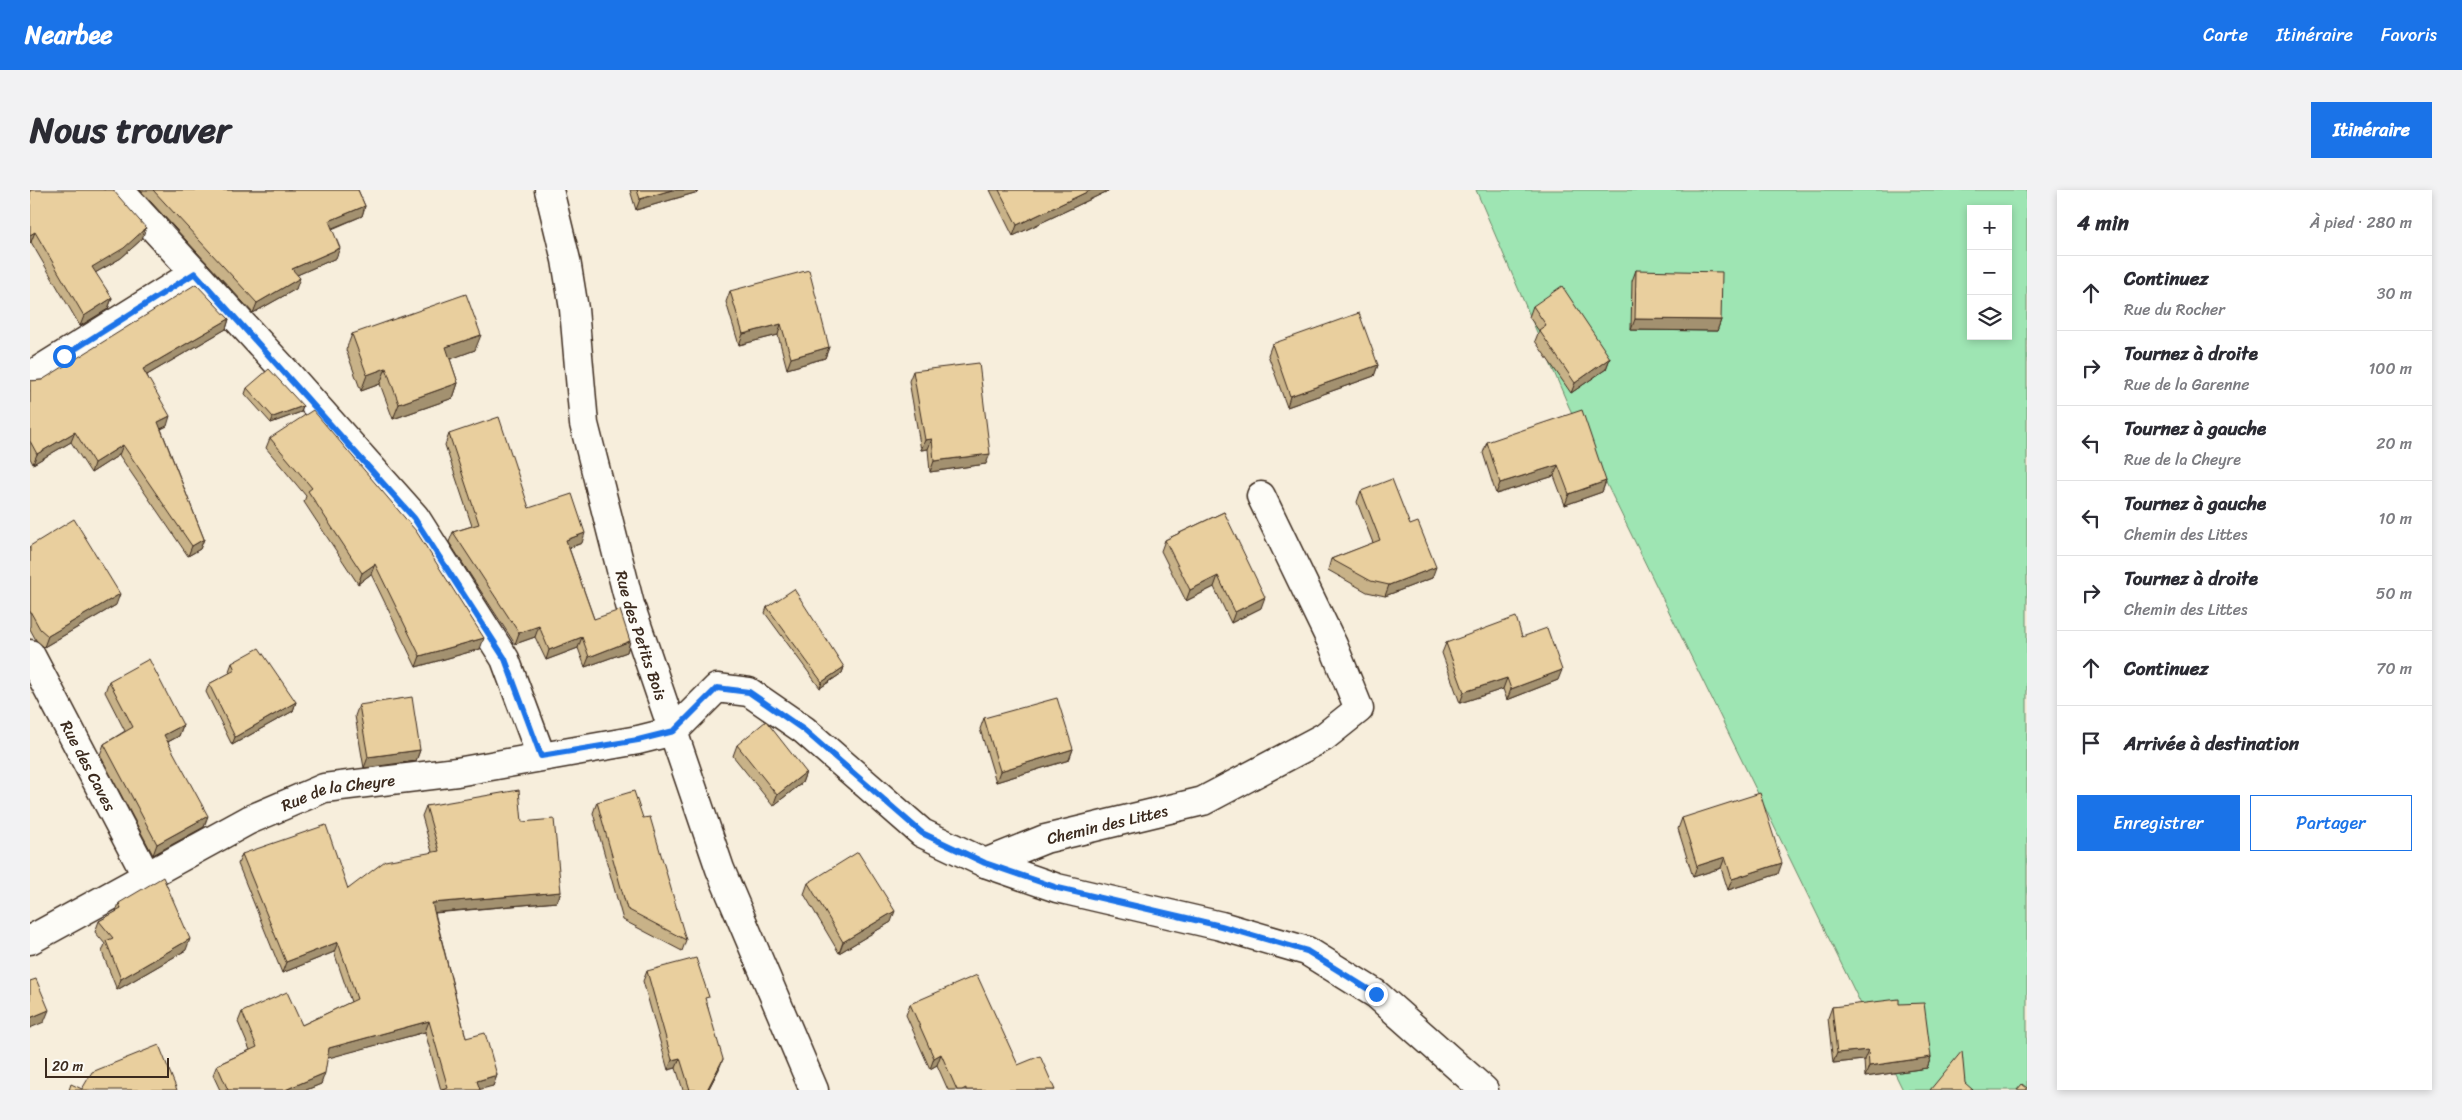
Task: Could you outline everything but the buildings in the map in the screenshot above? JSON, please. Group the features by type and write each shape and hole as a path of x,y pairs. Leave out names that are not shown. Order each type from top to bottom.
{"street":[{"path":"119,190 414,518 505,659 541,756"},
{"name":"Rue des Petits Bois","path":"549,190 566,260 574,309 584,424 630,605 720,869 814,1090"},
{"path":"30,376 195,273"},
{"name":"Chemin des Littes","path":"985,863 1045,839 1203,801 1324,737 1359,709 1333,645 1261,496"},
{"name":"Rue des Caves","path":"30,654 147,877"},
{"path":"674,731 717,688 749,692 804,730 922,833 985,863 1058,888 1221,926 1307,951 1376,994 1484,1090"},
{"name":"Rue de la Cheyre","path":"30,940 249,820 324,788 456,772 638,740 674,731"}],"green space":[{"path":"1476,190 2027,190 2027,1090 1903,1090 1569,407"}],"route":[{"path":"64,356 195,273 286,372 414,518 505,659 541,756 638,740 674,731 717,688 749,692 804,730 922,833 985,863 1058,888 1221,926 1307,951 1376,994"}]}
